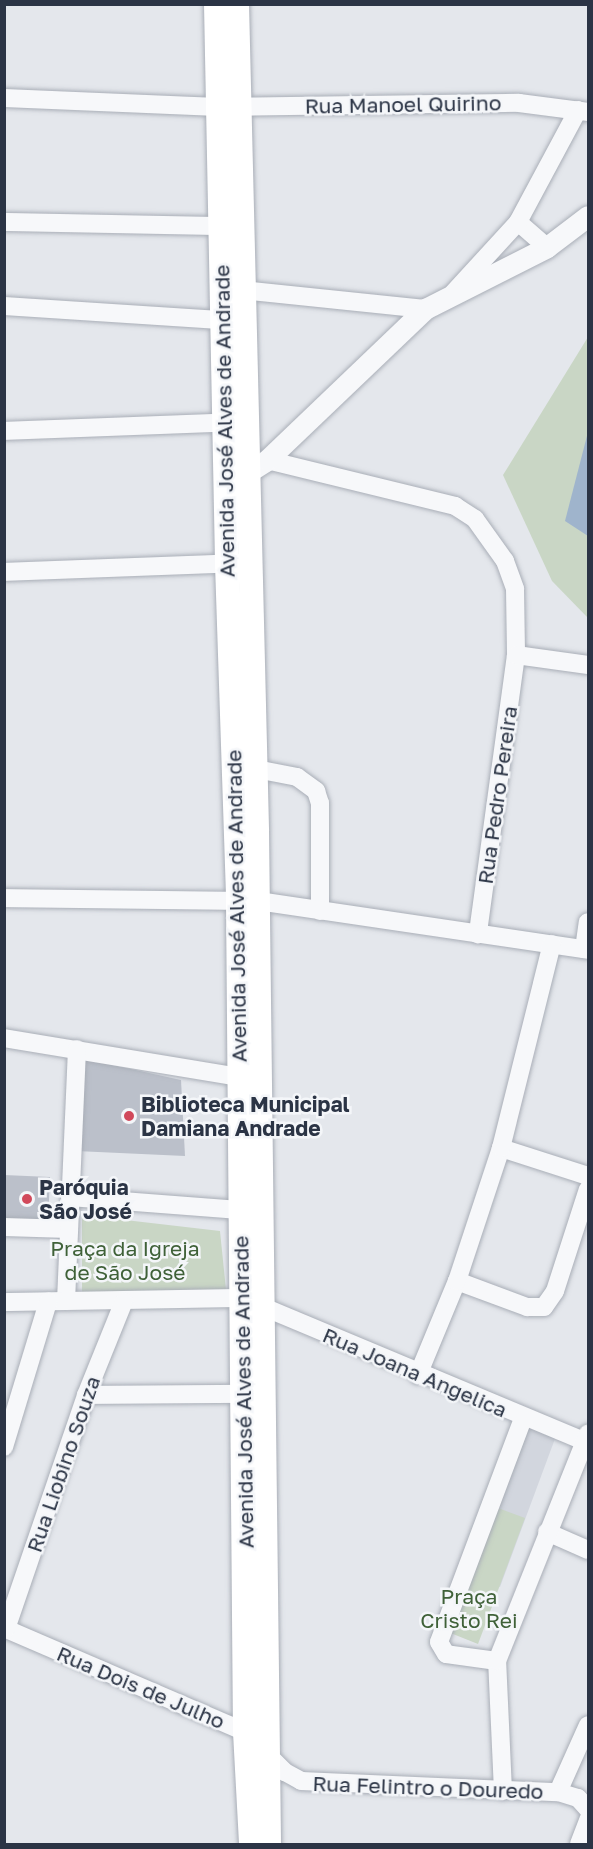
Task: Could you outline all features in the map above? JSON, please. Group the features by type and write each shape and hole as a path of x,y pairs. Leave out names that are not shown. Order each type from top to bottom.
{"main road":[{"name":"Avenida José Alves de Andrade","path":"216,4 228,107 245,302 247,421 258,466 238,563 248,900 252,1211 264,1306 270,1845"},
{"name":"Avenida José Alves de Andrade","path":"237,4 220,226 220,320 225,485 238,563 256,769 248,900"},
{"name":"Avenida José Alves de Andrade","path":"251,1845 245,1732 242,1298 252,1211"}],"street":[{"name":"Rua Manoel Quirino","path":"4,98 228,107 509,103 583,111"},
{"path":"450,296 518,222 583,111"},
{"path":"225,485 258,466 425,309 547,247 588,216"},
{"path":"4,222 220,226"},
{"path":"518,222 547,247"},
{"path":"221,288 245,302 425,309"},
{"path":"4,306 220,320 245,302"},
{"path":"4,431 247,421"},
{"name":"Rua Pedro Pereira","path":"258,466 455,506 475,519 506,561 515,589 516,655 478,934"},
{"path":"4,572 238,563"},
{"path":"516,655 588,665"},
{"path":"256,769 297,777 316,791 320,803 320,911"},
{"path":"4,898 248,900 586,949 588,922"},
{"path":"418,1375 458,1281 501,1148 552,944"},
{"path":"4,1038 250,1079"},
{"path":"4,1447 57,1301 69,1229 77,1049"},
{"path":"501,1148 588,1176"},
{"path":"458,1281 527,1307 544,1307 555,1291 588,1189"},
{"path":"70,1197 252,1211"},
{"path":"4,1227 69,1229"},
{"path":"4,1302 242,1298"},
{"name":"Rua Joana Angelica","path":"242,1298 418,1375 524,1418 587,1439"},
{"name":"Rua Liobino Souza","path":"5,1628 86,1395 124,1300"},
{"path":"86,1395 243,1394"},
{"path":"497,1660 446,1654 439,1648 440,1636 524,1418"},
{"path":"502,1791 497,1660 547,1532 587,1439"},
{"path":"547,1532 588,1550"},
{"name":"Rua Dois de Julho","path":"5,1628 245,1732 270,1758"},
{"path":"588,1725 558,1792 578,1798 588,1809"},
{"name":"Rua Felintro o Douredo","path":"270,1758 301,1781 558,1792"},
{"path":"579,1845 588,1820"}],"shaded area":[{"path":"516,1421 556,1436 500,1587 460,1570"}],"green space":[{"path":"588,337 588,618 552,581 503,475"},
{"name":"Praça da Igreja de São José","path":"82,1215 220,1231 227,1300 82,1299"},
{"name":"Praça Cristo Rei","path":"485,1503 525,1518 478,1644 438,1628"}],"water":[{"path":"588,432 588,536 565,521"}],"building":[{"name":"Biblioteca Municipal Damiana Andrade","path":"76,1057 181,1080 185,1156 76,1151"},
{"name":"Paróquia São José","path":"4,1175 50,1177 48,1222 4,1221"}],"place":[{"name":"Biblioteca Municipal Damiana Andrade","path":"129,1116"},
{"name":"Paróquia São José","path":"27,1199"}]}
